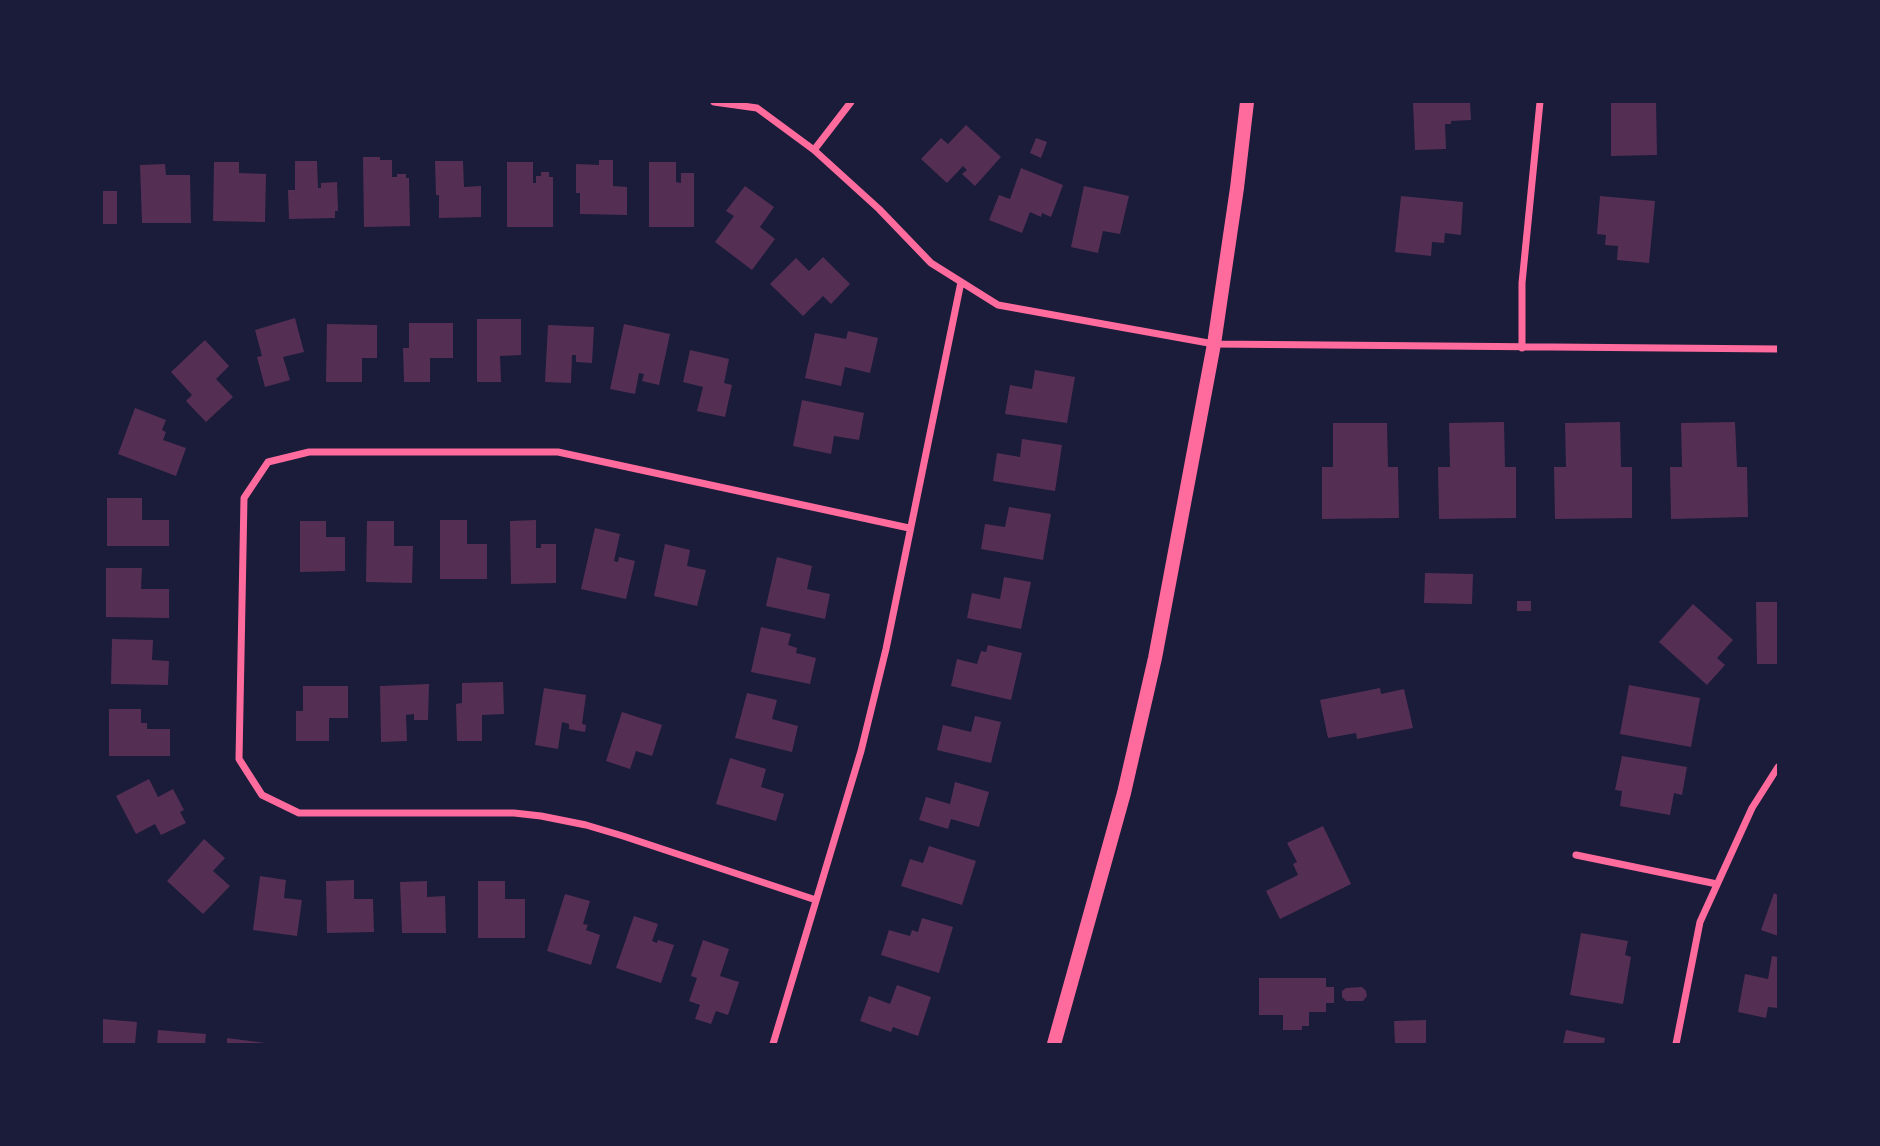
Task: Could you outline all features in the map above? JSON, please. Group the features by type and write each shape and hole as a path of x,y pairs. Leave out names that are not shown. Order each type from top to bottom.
{"main road":[{"path":"1055,1045 1141,721 1214,344 1247,102"}],"street":[{"path":"714,102 757,108 814,150 879,209 931,263 998,305 1214,344 1779,349"},
{"path":"814,150 850,102"},
{"path":"1522,348 1522,283 1540,102"},
{"path":"773,1045 861,751 886,649 961,282"},
{"path":"816,900 624,836 541,816 514,813 299,813 262,795 239,759 244,498 268,462 309,452 558,452 909,528"},
{"path":"1676,1045 1700,922 1752,808 1779,767"},
{"path":"1576,855 1717,884"}],"building":[{"path":"1413,102 1470,102 1471,120 1445,124 1446,149 1415,150"},
{"path":"1611,102 1656,102 1657,155 1611,156"},
{"path":"966,125 1001,157 975,186 962,174 967,170 963,166 947,183 921,159 941,138 948,144"},
{"path":"1036,138 1047,142 1041,158 1030,153"},
{"path":"363,157 392,160 392,177 406,174 406,178 409,178 410,226 364,227"},
{"path":"599,160 613,160 613,186 627,187 627,215 580,214 580,193 576,193 576,164 599,165"},
{"path":"295,161 317,161 318,188 321,188 321,183 337,182 338,211 335,211 335,218 289,219 288,190 295,190"},
{"path":"435,161 463,161 464,187 481,186 481,217 439,218"},
{"path":"214,162 239,162 239,173 266,174 265,222 213,221"},
{"path":"507,162 533,162 533,183 536,183 536,176 541,176 541,172 549,172 549,177 553,177 553,227 507,227"},
{"path":"649,162 676,162 676,182 681,183 681,173 694,173 694,227 649,227"},
{"path":"165,164 166,175 190,175 191,223 142,223 140,165"},
{"path":"1021,168 1063,185 1051,217 1042,213 1041,217 1030,212 1022,233 989,220 999,195 1010,199"},
{"path":"745,186 774,207 760,227 775,239 752,270 715,242 734,216 726,211"},
{"path":"1084,186 1129,196 1120,234 1103,231 1098,253 1071,247"},
{"path":"102,191 117,191 117,224 102,224"},
{"path":"1401,196 1463,202 1461,235 1445,233 1444,243 1432,242 1431,256 1395,252"},
{"path":"1600,196 1655,201 1649,263 1617,260 1618,246 1605,245 1606,235 1597,234"},
{"path":"823,257 850,284 831,304 823,296 803,316 770,284 796,258 809,271"},
{"path":"295,318 304,352 283,357 290,380 265,387 257,357 262,356 255,330"},
{"path":"477,319 521,319 521,355 500,356 501,382 477,382"},
{"path":"409,323 453,323 453,358 430,358 430,382 404,382 403,348 409,348"},
{"path":"327,324 377,325 377,358 362,358 362,382 326,382"},
{"path":"624,324 670,334 659,385 642,381 644,374 639,373 635,394 610,389"},
{"path":"548,325 594,327 592,363 576,362 576,355 572,355 571,383 545,382"},
{"path":"848,331 878,338 870,373 845,367 841,386 805,378 815,333 846,339"},
{"path":"205,340 229,366 216,379 233,397 206,422 186,401 192,395 171,372"},
{"path":"690,350 729,359 724,383 732,385 725,417 697,411 703,387 683,382"},
{"path":"1035,370 1075,377 1067,423 1005,414 1010,385 1032,389"},
{"path":"802,400 864,413 859,440 834,436 831,454 793,446"},
{"path":"135,408 166,420 162,430 166,432 163,440 186,448 176,476 118,454"},
{"path":"1504,422 1505,467 1516,467 1516,518 1439,519 1438,467 1450,467 1449,423"},
{"path":"1620,422 1621,467 1632,467 1632,518 1555,519 1554,467 1566,467 1565,423"},
{"path":"1735,422 1737,467 1747,467 1748,517 1671,519 1670,467 1682,467 1681,423"},
{"path":"1333,423 1387,423 1388,467 1398,467 1399,518 1322,519 1322,467 1333,467"},
{"path":"1022,439 1062,445 1055,491 993,481 997,453 1020,457"},
{"path":"107,498 142,498 142,520 169,520 169,546 107,546"},
{"path":"1009,507 1051,514 1043,560 981,549 985,524 1005,527"},
{"path":"440,520 467,520 467,544 487,544 487,579 440,579"},
{"path":"536,520 536,548 541,548 541,544 556,544 556,583 511,584 510,521"},
{"path":"300,521 326,521 326,537 345,537 345,571 300,572"},
{"path":"367,521 394,521 394,546 413,546 412,583 366,582"},
{"path":"595,528 620,534 614,561 618,562 619,557 635,561 626,599 581,589"},
{"path":"665,544 690,550 687,566 706,570 697,606 654,596"},
{"path":"777,557 812,566 807,589 830,594 825,619 766,606"},
{"path":"106,568 142,568 141,589 169,589 169,618 106,617"},
{"path":"1425,573 1473,574 1472,604 1424,603"},
{"path":"1004,577 1031,582 1021,629 967,618 972,593 1000,599"},
{"path":"1517,601 1531,601 1531,611 1517,611"},
{"path":"1756,602 1778,602 1778,664 1757,664"},
{"path":"1693,604 1733,640 1717,658 1725,665 1707,685 1659,642"},
{"path":"761,627 791,634 788,645 797,648 796,653 816,658 810,684 751,672"},
{"path":"112,639 153,640 152,660 169,661 168,685 111,684"},
{"path":"988,645 1022,653 1011,700 951,686 957,659 977,664 981,651 986,652"},
{"path":"503,682 504,714 482,715 482,741 457,741 456,704 462,703 462,683"},
{"path":"429,684 428,720 414,720 414,714 406,715 407,741 381,742 380,686"},
{"path":"1629,685 1700,698 1691,747 1620,734"},
{"path":"303,686 348,686 348,718 329,718 329,741 296,741 296,711 303,711"},
{"path":"544,688 586,695 582,724 586,725 585,732 569,729 569,724 562,722 558,749 535,745"},
{"path":"1380,688 1381,694 1404,689 1413,728 1357,739 1356,733 1328,738 1320,700"},
{"path":"747,693 777,700 772,719 798,726 792,752 735,738"},
{"path":"109,709 141,709 141,723 147,723 147,729 170,729 170,756 109,756"},
{"path":"622,712 662,725 652,756 636,751 630,769 606,761"},
{"path":"975,716 1001,722 991,763 937,750 943,725 971,732"},
{"path":"1622,756 1687,767 1682,795 1674,793 1670,815 1620,806 1622,791 1615,790"},
{"path":"730,758 766,769 761,787 784,794 776,821 716,804"},
{"path":"149,779 158,797 173,789 184,810 180,812 186,823 161,835 155,824 136,834 116,796"},
{"path":"955,782 989,792 979,827 951,819 948,829 919,820 926,797 950,804"},
{"path":"1323,826 1351,884 1280,919 1266,891 1298,875 1293,864 1297,862 1287,843"},
{"path":"204,839 225,858 213,871 230,886 203,914 167,881"},
{"path":"929,846 976,861 962,905 901,886 910,859 923,863"},
{"path":"260,876 286,880 284,898 302,900 297,936 253,930"},
{"path":"354,880 354,899 373,899 374,932 327,933 326,881"},
{"path":"427,881 427,897 445,896 446,933 402,933 400,882"},
{"path":"478,881 505,881 505,899 525,899 525,938 478,938"},
{"path":"1774,893 1778,895 1778,936 1761,930"},
{"path":"565,894 590,901 583,924 588,925 586,930 600,935 591,965 547,951"},
{"path":"634,916 658,924 652,941 674,945 661,983 616,968"},
{"path":"922,918 953,927 939,973 881,955 889,930 910,936 912,930 918,932"},
{"path":"1581,933 1628,941 1625,955 1631,957 1623,1004 1570,995"},
{"path":"703,940 729,949 720,976 739,982 728,1015 716,1011 711,1024 695,1019 700,1005 689,1001 697,978 691,976"},
{"path":"1772,956 1778,957 1778,1008 1768,1007 1766,1018 1738,1012 1745,974 1768,979"},
{"path":"1259,978 1326,978 1326,987 1334,987 1334,1003 1326,1003 1326,1012 1309,1012 1309,1026 1302,1026 1302,1030 1283,1030 1283,1015 1259,1015"},
{"path":"897,985 931,997 918,1036 893,1027 891,1032 860,1021 869,996 890,1004"},
{"path":"1362,987 1367,996 1363,1001 1346,1001 1342,997 1342,991 1346,988"},
{"path":"102,1019 137,1022 135,1044 102,1044"},
{"path":"1426,1020 1426,1044 1395,1044 1394,1021"},
{"path":"158,1030 206,1034 205,1044 157,1044"},
{"path":"1566,1030 1605,1038 1604,1044 1563,1044"},
{"path":"227,1038 266,1043 266,1044 227,1044"}]}
